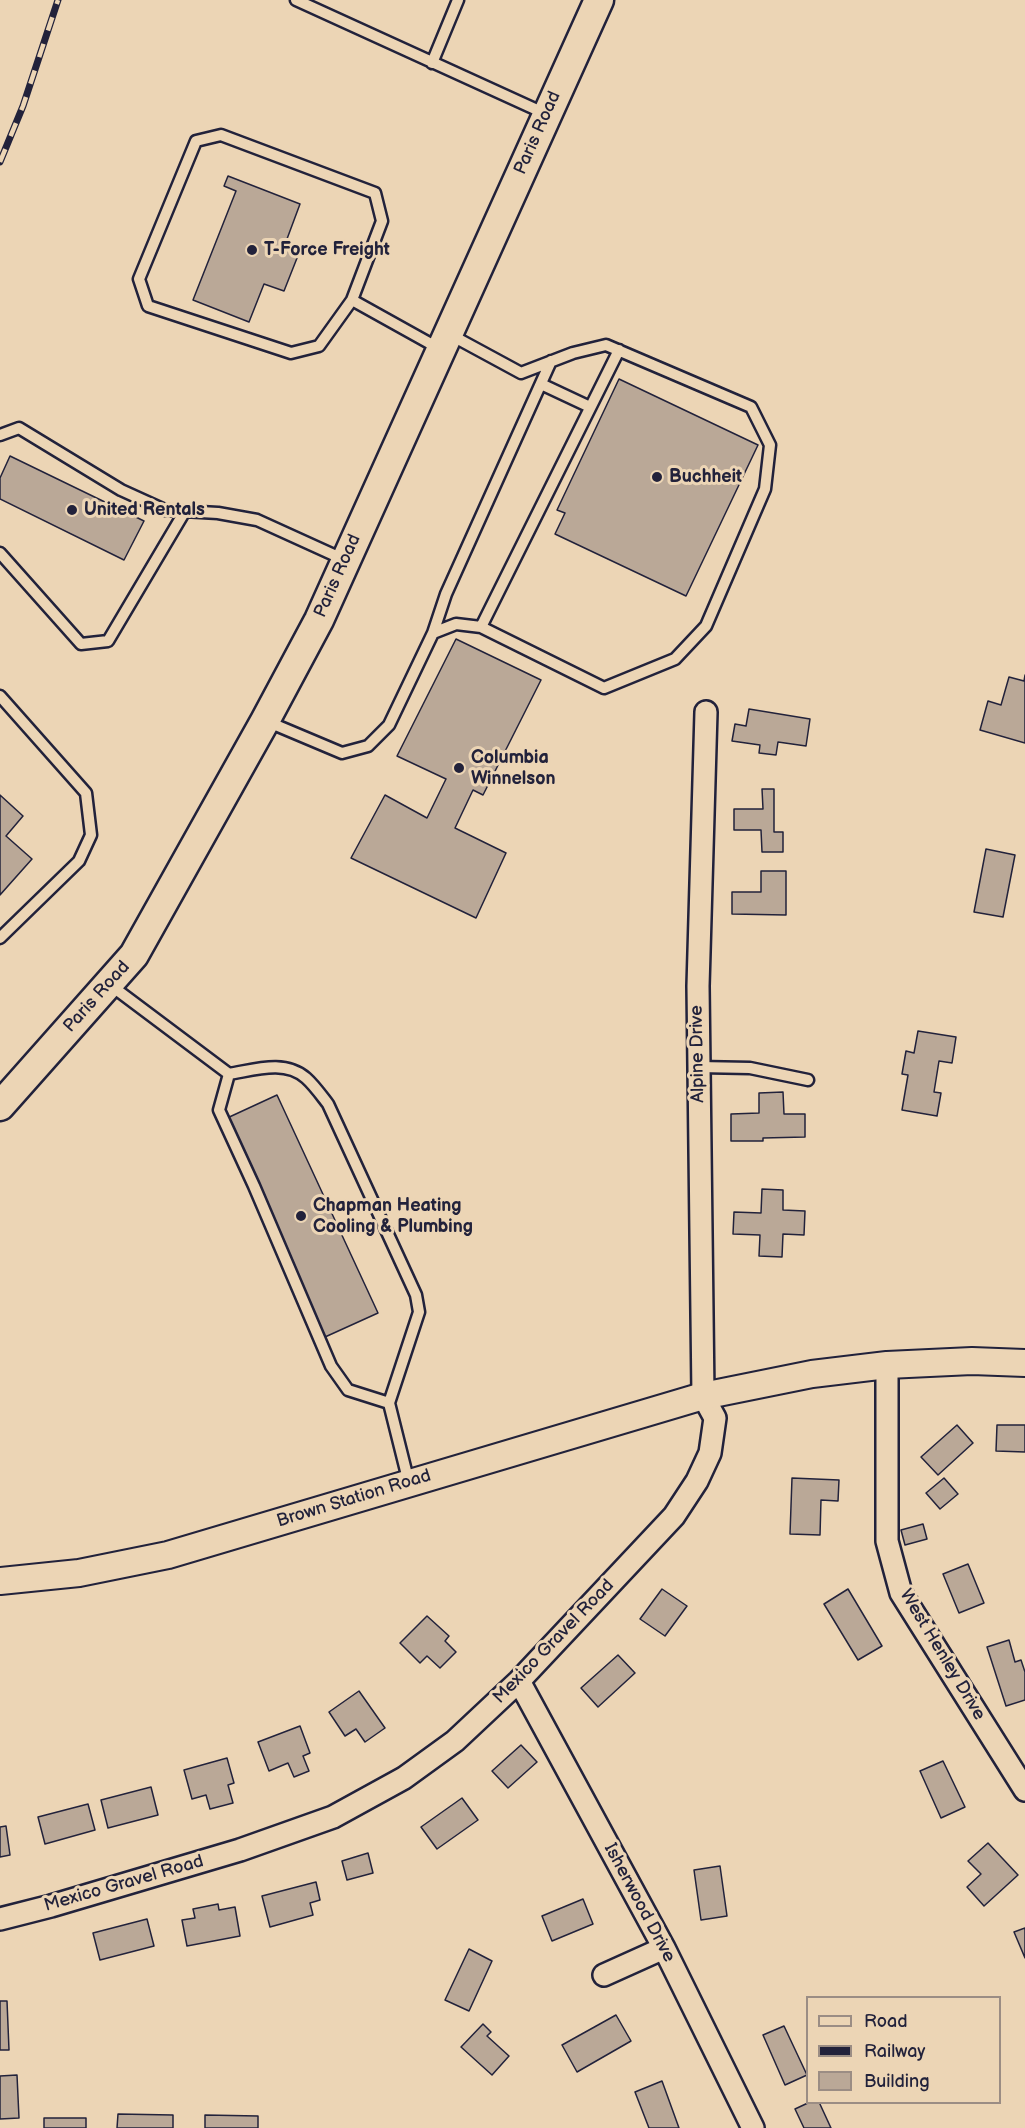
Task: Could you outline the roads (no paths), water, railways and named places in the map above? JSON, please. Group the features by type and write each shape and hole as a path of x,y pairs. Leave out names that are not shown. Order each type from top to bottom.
{"main road":[{"name":"Paris Road","path":"0,1106 134,955 266,721 319,620 599,0"}],"street":[{"name":"Alpine Drive","path":"703,1396 698,986 706,712"},
{"path":"703,1396 812,1374 887,1365 1025,1363"},
{"name":"West Henley Drive","path":"887,1365 887,1541 901,1593 1025,1790"},
{"name":"Brown Station Road","path":"0,1581 79,1573 168,1555 703,1396"},
{"name":"Mexico Gravel Road","path":"0,1919 240,1850 333,1817 404,1778 455,1741 519,1681 674,1516 697,1480 710,1453 715,1418 703,1396"},
{"name":"Isherwood Drive","path":"519,1681 664,1948 753,2128"},
{"path":"604,1975 664,1948"}],"lane":[{"path":"296,0 546,114"},
{"path":"432,63 458,0"},
{"path":"221,135 375,193 382,221 352,300 319,346 291,352 148,306 139,279 196,141 221,135"},
{"path":"352,300 521,373 573,352 606,345 751,407 770,445 765,489 706,626 675,659 604,688 481,627 456,624 433,633"},
{"path":"481,627 619,350"},
{"path":"266,721 342,753 368,746 389,725 433,633 446,594 551,361"},
{"path":"541,384 590,407"},
{"path":"0,435 19,428 121,490 165,510 218,513 256,520 346,560"},
{"path":"0,553 81,644 108,641 185,511"},
{"path":"0,696 86,793 91,835 79,861 0,938"},
{"path":"109,983 229,1074 277,1066 291,1069 300,1072 308,1079 328,1104 416,1295 419,1312 389,1403 409,1483"},
{"path":"699,1067 750,1068 808,1080"},
{"path":"229,1074 219,1110 331,1366 348,1390 389,1403"}],"railway":[{"path":"0,162 23,106 58,0"}],"place":[{"name":"T-Force Freight","path":"252,250"},
{"name":"Buchheit","path":"657,477"},
{"name":"United Rentals","path":"72,510"},
{"name":"Columbia Winnelson","path":"459,768"},
{"name":"Chapman Heating Cooling & Plumbing","path":"301,1216"}]}
